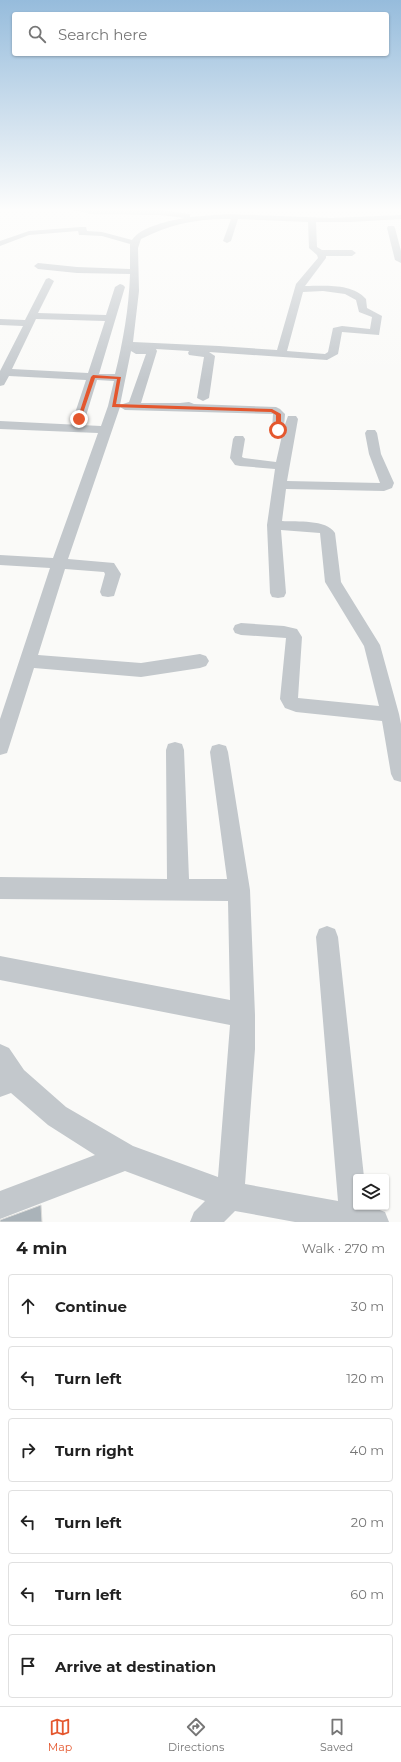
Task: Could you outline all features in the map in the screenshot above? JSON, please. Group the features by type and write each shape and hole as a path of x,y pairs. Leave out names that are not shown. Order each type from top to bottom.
{"street":[{"path":"48,267 77,270 134,272"},
{"path":"0,747 59,563 114,406 127,348 134,291 134,267"},
{"path":"281,354 302,280 314,267"},
{"path":"0,383 49,281"},
{"path":"79,419 120,287"},
{"path":"127,348 219,349 327,357 333,354 337,330 342,329 375,338 377,316 362,310 361,299 358,297 335,289 299,289"},
{"path":"0,322 31,319 110,318"},
{"path":"127,348 152,351 203,353 210,356 203,398"},
{"path":"134,406 152,351"},
{"path":"5,372 120,378"},
{"path":"180,407 192,404 203,398 241,399"},
{"path":"114,406 276,411 279,414 278,430"},
{"path":"278,593 274,525 282,466 292,419"},
{"path":"0,425 105,430"},
{"path":"279,485 384,488 387,486 387,483 374,454 371,433"},
{"path":"239,438 236,458 240,462 282,466"},
{"path":"274,525 318,528 328,533 331,575 333,582 372,645 390,714 401,774"},
{"path":"2,564 59,563 109,568 113,574 108,592"},
{"path":"241,629 291,633 294,637 291,703 296,705 390,714"},
{"path":"27,661 141,670 200,661"},
{"path":"175,750 178,890"},
{"path":"204,1222 230,1196 242,1049 243,1014 239,890 219,752"},
{"path":"0,888 239,890"},
{"path":"0,1056 8,1082 57,1116 125,1157 230,1196 364,1220 327,937"},
{"path":"0,968 243,1014"},
{"path":"0,1205 125,1157"}],"building":[{"path":"41,1205 42,1222 0,1222 0,1220"}],"route":[{"path":"79,419 93,377 120,378 114,406 272,410 278,412 279,414 278,430"}]}
